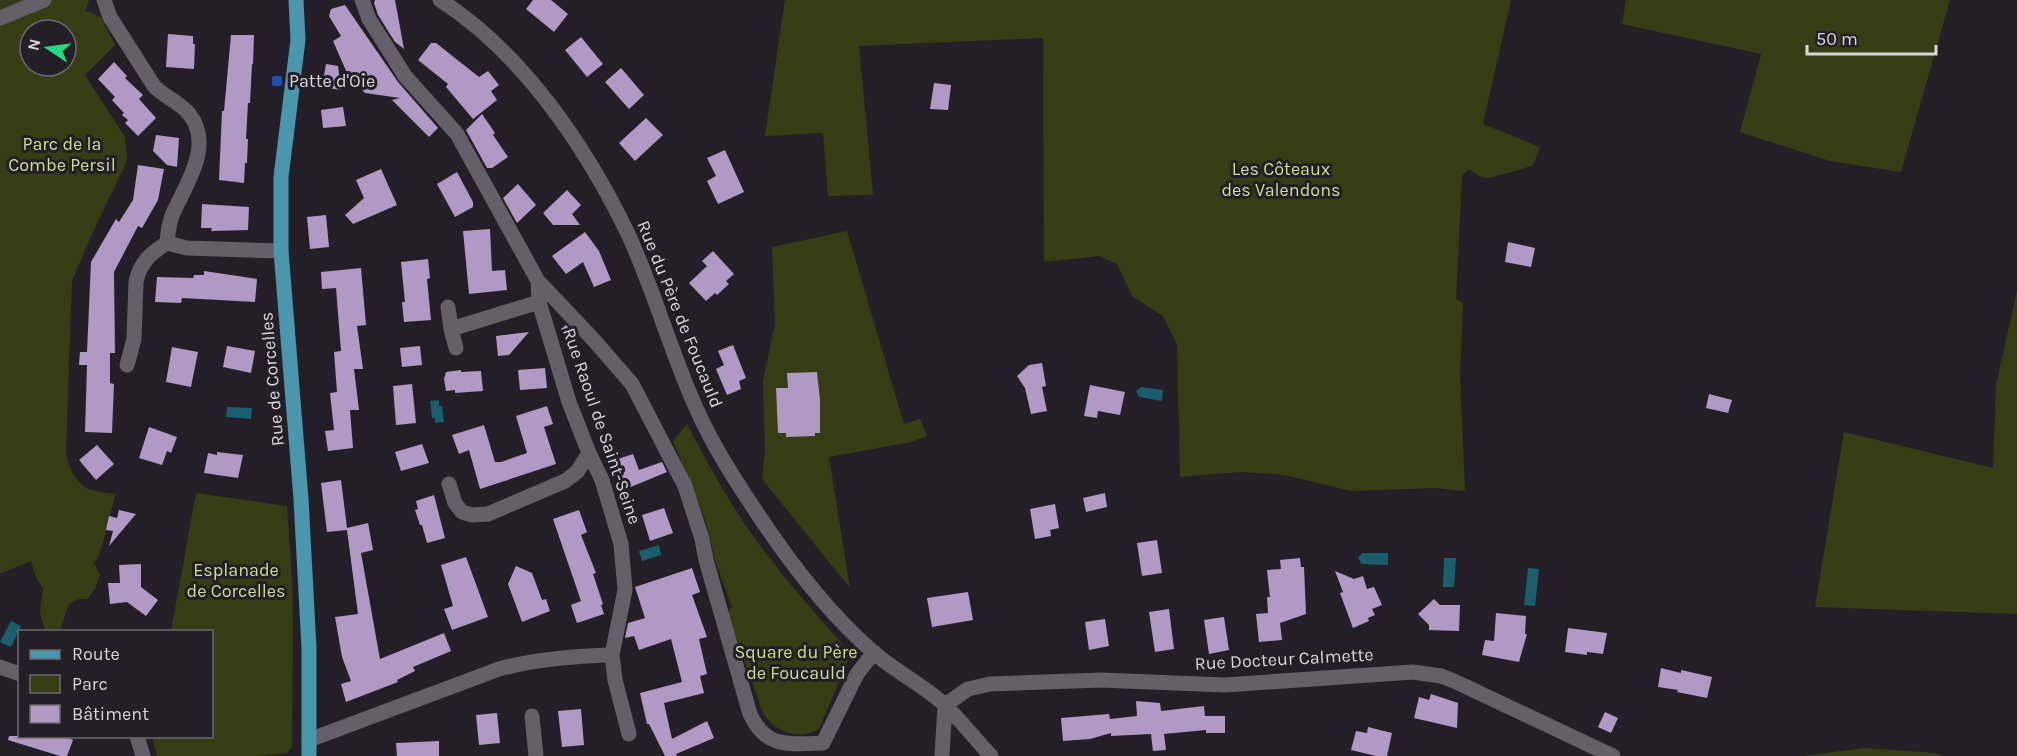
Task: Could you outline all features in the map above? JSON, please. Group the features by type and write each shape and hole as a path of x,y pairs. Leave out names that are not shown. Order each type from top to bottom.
{"main road":[{"name":"Rue de Corcelles","path":"296,0 298,40 281,177 281,251 302,499 309,648 309,756"}],"street":[{"path":"0,18 44,0"},
{"path":"104,0 110,17 154,86 159,92 184,108 194,120 198,142 195,168 169,224 167,243 146,258 138,273 134,339 128,365"},
{"path":"362,0 369,19 405,76 458,134 538,281 632,384 685,486 702,539 750,714 758,729 764,735 781,743 823,749 857,674 874,652"},
{"name":"Rue du Père de Foucauld","path":"440,0 480,28 496,44 544,98 573,138 607,194 629,238 673,355 714,444 757,513 800,573 844,623 874,652 945,705 991,756"},
{"path":"167,243 187,248 281,251"},
{"name":"Rue Raoul de Saint-Seine","path":"538,281 539,302 569,402 602,480 621,544 625,590 612,655 615,680 629,734"},
{"path":"451,329 539,302"},
{"path":"448,307 456,348"},
{"path":"449,484 455,503 462,512 472,515 488,514 565,481 577,472 589,453"},
{"path":"309,740 499,669 551,658 612,655"},
{"path":"0,668 18,673"},
{"name":"Rue Docteur Calmette","path":"945,705 968,688 990,684 1101,680 1225,685 1413,672 1441,676 1454,681 1613,756"},
{"path":"942,756 945,705"},
{"path":"532,716 536,756"},
{"path":"138,738 143,756"}],"green space":[{"name":"Parc de la Combe Persil","path":"0,0 89,0 85,12 88,11 101,17 115,45 85,75 125,137 127,161 72,281 66,455 76,479 81,484 91,490 116,494 104,540 94,563 100,575 95,589 87,599 79,599 69,604 60,630 45,630 40,613 43,589 35,575 31,561 0,574"},
{"name":"Les Côteaux des Valendons","path":"785,0 1511,0 1483,124 1540,147 1531,166 1486,178 1469,169 1462,176 1456,299 1463,303 1460,375 1465,491 1435,488 1351,491 1285,475 1241,472 1180,477 1177,344 1163,316 1132,296 1117,264 1099,256 1044,262 1043,38 859,46 873,195 828,196 823,133 765,136"},
{"path":"1626,0 1950,0 1901,172 1830,161 1740,132 1761,54 1622,24"},
{"path":"847,231 904,424 920,419 927,436 911,442 829,457 850,588 762,479 765,452 763,381 775,324 772,247"},
{"path":"2017,290 2017,614 1815,607 1844,432 1993,468 1996,386"},
{"name":"Square du Père de Foucauld","path":"687,424 726,495 753,536 850,656 819,729 811,733 795,734 780,730 763,713 729,617 729,609 732,608 715,561 706,522 673,441"},
{"name":"Esplanade de Corcelles","path":"196,493 287,506 293,596 292,747 287,753 258,756 157,756 154,738 213,738 213,630 171,630"},
{"path":"1864,748 1936,753 1942,756 1803,756"}],"water":[{"path":"1141,387 1163,390 1162,401 1139,397 1136,391"},
{"path":"439,400 444,422 435,423 435,418 432,418 430,401"},
{"path":"227,407 252,408 251,419 226,417"},
{"path":"659,545 661,555 642,561 639,551"},
{"path":"1362,553 1388,553 1388,565 1362,564 1358,558"},
{"path":"1444,558 1456,558 1454,587 1443,587"},
{"path":"1528,568 1539,569 1535,606 1524,605"},
{"path":"11,621 21,626 11,647 0,642"}],"building":[{"path":"375,0 395,0 404,49 395,42 378,15"},
{"path":"533,0 551,0 568,14 554,32 526,9"},
{"path":"345,5 398,82 438,128 429,137 392,100 400,98 365,93 347,73 333,41 341,36 329,16 331,9"},
{"path":"168,34 193,36 194,69 166,67"},
{"path":"231,35 254,35 244,183 219,180 222,111 224,111"},
{"path":"581,37 603,64 587,77 565,50"},
{"path":"431,43 436,43 479,77 488,71 499,85 491,91 497,100 473,119 446,87 448,84 418,60"},
{"path":"114,62 127,76 125,78 143,95 139,99 156,118 138,136 125,123 128,120 112,100 115,97 98,79"},
{"path":"326,64 338,66 341,90 322,87"},
{"path":"621,68 644,95 629,109 605,82"},
{"path":"934,83 951,85 948,110 930,109"},
{"path":"343,107 346,126 323,128 321,110"},
{"path":"482,114 508,157 492,168 487,168 466,130"},
{"path":"646,118 663,135 635,161 619,143"},
{"path":"156,135 179,138 177,167 167,165 153,151"},
{"path":"725,150 744,192 718,204 707,181 716,176 707,158"},
{"path":"138,165 164,169 158,200 142,228 138,226 114,272 115,353 110,353 110,383 114,384 112,433 85,432 87,365 79,365 80,352 87,352 91,262 116,219 119,222 133,200"},
{"path":"381,169 397,205 353,224 345,215 364,198 356,180"},
{"path":"457,172 473,202 473,207 455,217 437,184"},
{"path":"518,184 536,205 517,223 503,198"},
{"path":"567,190 581,205 572,214 580,225 553,225 543,213"},
{"path":"202,204 249,207 248,230 211,231 212,228 201,228"},
{"path":"326,215 329,247 310,249 307,217"},
{"path":"490,229 492,271 505,270 507,290 469,294 463,231"},
{"path":"585,232 599,251 611,280 594,287 583,262 566,274 552,256"},
{"path":"1508,242 1535,248 1531,267 1505,262"},
{"path":"713,251 734,274 726,281 729,284 706,301 689,283 707,266 702,261"},
{"path":"428,259 430,278 427,279 431,320 404,322 402,302 405,302 401,262"},
{"path":"361,268 366,325 357,326 363,369 354,369 359,410 350,410 353,448 328,451 325,431 334,430 330,393 337,392 334,352 341,351 336,288 322,289 321,272"},
{"path":"204,271 257,279 255,302 182,298 181,303 155,302 157,277 193,278 194,275 204,275"},
{"path":"566,325 577,337 568,341 561,329"},
{"path":"529,332 509,355 498,356 496,336"},
{"path":"733,345 746,378 739,381 741,389 727,395 716,369 724,365 718,351"},
{"path":"227,346 255,351 251,373 223,367"},
{"path":"420,346 422,365 402,367 400,348"},
{"path":"172,347 198,352 191,387 166,382"},
{"path":"1042,363 1046,386 1042,387 1047,411 1031,414 1025,388 1017,376 1029,365"},
{"path":"545,368 547,388 520,390 518,370"},
{"path":"461,370 461,372 481,371 483,391 455,393 455,390 446,391 444,379 446,372"},
{"path":"817,372 820,433 815,433 815,436 786,437 786,433 778,433 776,388 788,388 787,373"},
{"path":"412,384 416,423 396,425 393,386"},
{"path":"1090,385 1125,392 1120,415 1098,411 1097,418 1084,416"},
{"path":"1709,394 1732,400 1728,413 1706,408"},
{"path":"547,406 553,424 544,427 556,464 480,489 469,450 459,454 452,435 484,425 495,462 501,462 527,453 516,416"},
{"path":"149,427 177,437 171,453 167,451 162,465 139,458"},
{"path":"422,444 429,463 401,471 395,452"},
{"path":"97,445 114,464 96,480 79,460"},
{"path":"217,452 243,455 238,478 204,473 208,453 217,455"},
{"path":"633,454 639,470 662,462 667,472 626,489 615,460"},
{"path":"341,480 347,528 368,523 373,550 361,553 380,659 444,633 451,651 413,667 415,671 397,680 398,682 346,702 341,684 351,681 342,657 335,617 358,614 347,530 327,532 321,483"},
{"path":"1105,493 1107,507 1086,512 1083,498"},
{"path":"434,495 445,538 427,543 415,510 418,509 416,501"},
{"path":"1055,504 1059,528 1050,530 1051,536 1035,539 1030,509"},
{"path":"664,508 673,533 650,541 642,515"},
{"path":"119,510 136,514 109,546 113,531 106,530 109,516 117,518"},
{"path":"579,510 587,532 581,535 596,573 593,574 604,614 577,623 571,605 581,601 553,519"},
{"path":"1157,540 1162,573 1142,576 1137,543"},
{"path":"466,557 488,617 452,630 444,609 453,606 441,565"},
{"path":"1300,558 1301,567 1304,567 1306,614 1280,623 1282,640 1259,642 1256,614 1268,613 1267,597 1270,597 1267,570 1281,569 1280,560"},
{"path":"141,564 141,587 158,600 146,616 127,602 110,604 108,583 120,583 119,565"},
{"path":"516,566 532,573 542,600 546,599 550,611 522,622 508,584"},
{"path":"692,568 700,592 692,595 707,637 699,639 707,674 700,676 704,693 664,703 672,739 707,721 714,738 676,754 677,756 665,756 647,724 640,693 682,682 671,639 639,650 634,636 625,638 628,623 645,618 635,587"},
{"path":"1335,571 1354,579 1363,576 1367,589 1374,587 1382,605 1372,609 1375,615 1368,618 1369,621 1353,628 1340,593 1343,592"},
{"path":"968,592 973,620 932,627 927,598"},
{"path":"1434,599 1440,605 1460,605 1459,631 1429,630 1429,625 1418,614"},
{"path":"1169,609 1174,649 1155,652 1149,612"},
{"path":"1496,613 1526,616 1525,634 1527,634 1519,662 1482,655 1485,640 1494,641"},
{"path":"1224,617 1229,650 1209,654 1204,620"},
{"path":"1105,619 1109,646 1089,650 1085,622"},
{"path":"1568,628 1607,633 1603,654 1587,652 1587,655 1565,652"},
{"path":"1661,668 1712,677 1707,698 1658,687"},
{"path":"1431,694 1458,703 1457,728 1414,718 1419,697 1429,700"},
{"path":"1136,701 1160,703 1161,711 1204,706 1205,716 1225,716 1225,733 1206,733 1206,730 1164,734 1166,750 1153,751 1151,734 1111,736 1111,733 1090,739 1063,741 1061,718 1109,714 1110,719 1137,716"},
{"path":"581,709 584,745 562,747 558,711"},
{"path":"1605,712 1618,718 1611,733 1598,727"},
{"path":"497,713 500,743 479,745 476,715"},
{"path":"1368,727 1392,733 1387,756 1376,756 1351,750 1356,731 1367,733"},
{"path":"9,736 18,736 18,738 68,738 73,740 67,756 60,756 8,740"},
{"path":"439,741 439,756 397,756 396,743"}],"place":[{"name":"Patte d'Oie","path":"277,81"}]}
